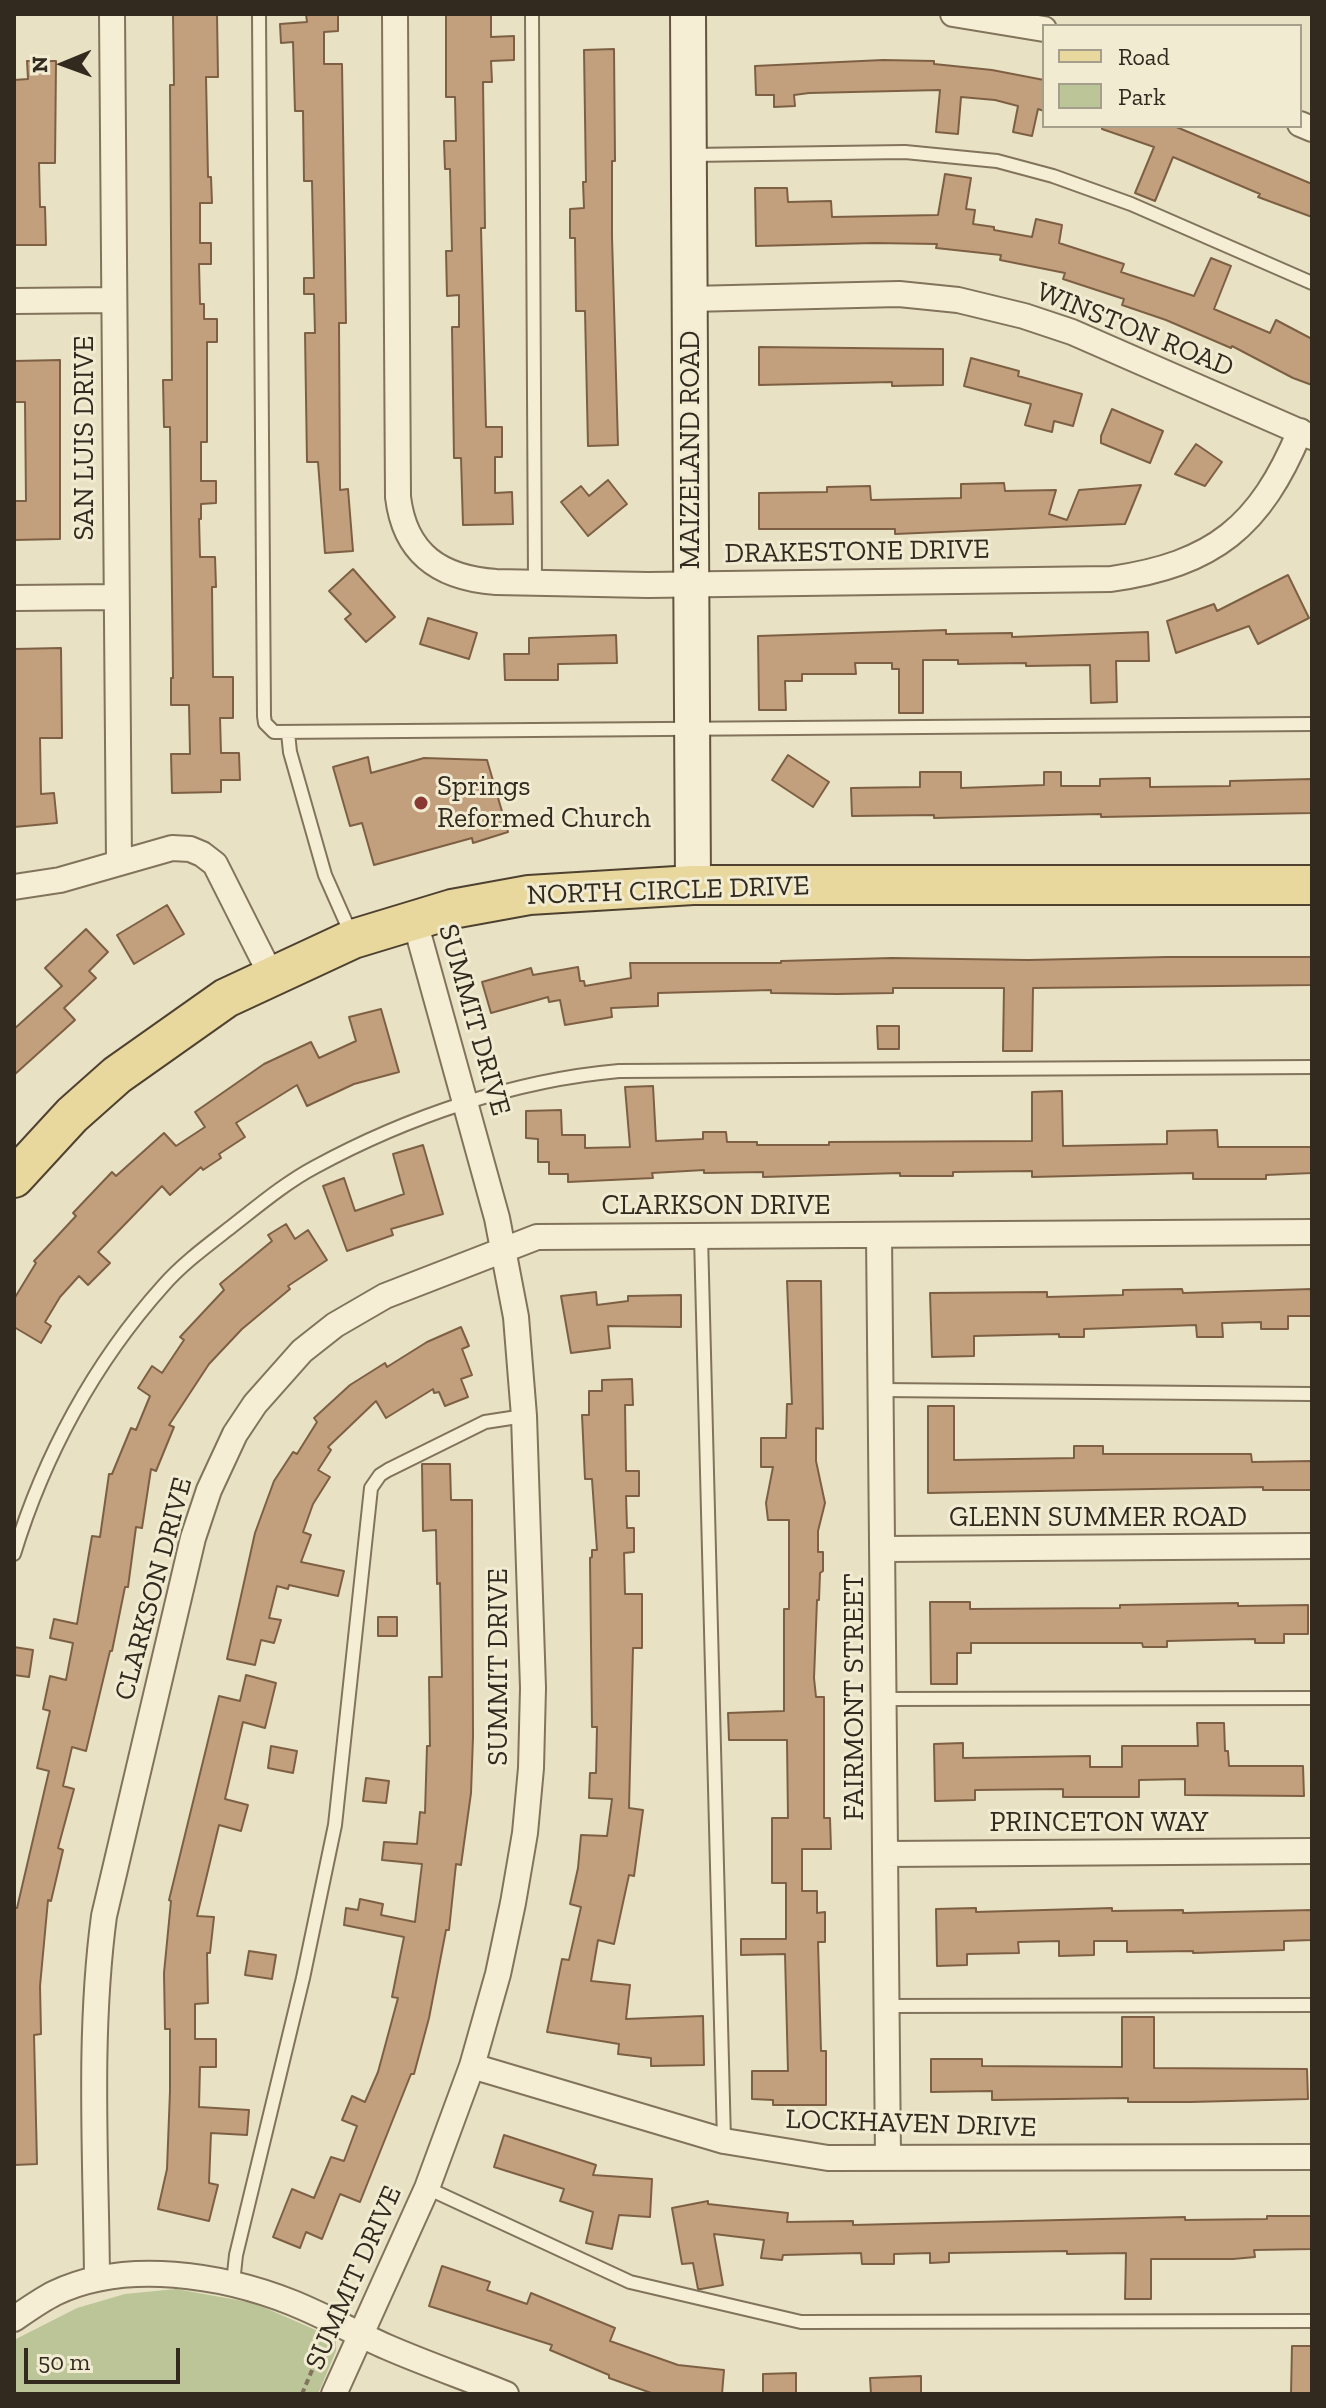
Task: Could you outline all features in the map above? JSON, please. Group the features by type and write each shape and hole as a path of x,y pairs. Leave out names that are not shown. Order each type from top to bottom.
{"main road":[{"name":"MAIZELAND ROAD","path":"688,14 693,885"},
{"name":"NORTH CIRCLE DRIVE","path":"14,1178 72,1115 117,1075 226,998 353,939 414,918 529,895 693,885 1312,885"}],"street":[{"name":"SAN LUIS DRIVE","path":"112,14 119,862"},
{"name":"DRAKESTONE DRIVE","path":"395,14 397,458 400,516 419,550 433,564 452,575 484,581 692,584 1111,579 1169,568 1221,543 1241,526 1272,489 1306,434"},
{"path":"953,14 1042,29"},
{"name":"WINSTON ROAD","path":"690,299 899,294 958,300 1024,316 1072,332 1306,434"},
{"path":"14,301 114,300"},
{"path":"14,598 115,597"},
{"path":"14,887 60,880 172,848 190,849 215,864 271,975"},
{"name":"SUMMIT DRIVE","path":"334,2394 427,2188 472,2066 498,1974 513,1903 525,1833 531,1768 533,1688 524,1416 516,1317 485,1170 414,918"},
{"name":"CLARKSON DRIVE","path":"97,2278 94,2026 104,1916 186,1568 209,1490 235,1434 255,1404 302,1351 335,1325 385,1296 537,1237 1312,1232"},
{"name":"FAIRMONT STREET","path":"879,1235 888,2158"},
{"name":"GLENN SUMMER ROAD","path":"884,1549 1312,1546"},
{"name":"PRINCETON WAY","path":"886,1854 1312,1851"},
{"name":"LOCKHAVEN DRIVE","path":"472,2066 724,2141 828,2158 1312,2157"},
{"path":"14,2319 54,2293 97,2278 179,2275 233,2283 294,2303 360,2334 506,2394"}],"lane":[{"path":"259,14 264,716 269,729 288,733 1312,724"},
{"path":"532,14 535,582"},
{"path":"689,156 905,152 997,161 1053,176 1131,204 1312,283"},
{"path":"288,733 290,752 325,875 353,939"},
{"path":"14,1554 30,1502 61,1432 115,1347 164,1285 209,1244 312,1168 375,1137 465,1105 552,1081 619,1071 1312,1067"},
{"path":"701,1236 724,2141"},
{"path":"881,1390 1312,1394"},
{"path":"233,2283 236,2255 303,1978 335,1825 371,1488 388,1470 472,1427 495,1419 524,1416"},
{"path":"885,1699 1312,1698"},
{"path":"887,2006 1312,2005"},
{"path":"427,2188 630,2282 801,2322 1312,2321"}],"path":[{"path":"302,2394 321,2349"}],"green space":[{"path":"176,2289 254,2303 336,2341 336,2351 318,2394 14,2394 14,2340 77,2308 125,2294"}],"building":[{"path":"173,14 217,14 218,77 206,77 208,177 211,177 212,203 200,203 200,243 211,243 211,264 199,264 200,304 204,304 204,319 217,319 217,342 207,342 207,442 201,442 201,481 216,481 216,503 201,504 199,519 200,557 215,557 216,587 212,587 213,677 233,677 233,718 220,718 221,753 239,753 240,780 221,780 221,792 172,793 171,754 190,754 189,705 171,705 170,427 164,427 163,380 172,380 170,85 174,85"},
{"path":"306,14 338,14 338,31 324,32 324,64 342,64 346,323 339,323 340,490 348,489 353,551 325,553 318,462 307,462 305,333 315,333 314,294 304,294 304,278 314,278 312,181 304,181 303,111 295,111 293,42 281,43 280,24 307,22"},
{"path":"446,14 491,14 491,37 514,36 514,60 491,61 492,82 483,82 485,228 481,228 486,427 502,427 502,457 495,457 495,493 512,492 513,524 463,525 461,458 454,458 452,327 459,327 459,295 447,296 446,251 452,251 450,169 445,169 444,141 456,141 455,97 446,97"},
{"path":"614,49 612,237 618,445 588,446 585,311 576,311 575,238 570,238 570,209 584,208 584,50"},
{"path":"883,60 934,61 934,64 1042,80 1042,110 1038,109 1032,136 1013,132 1018,106 961,97 958,134 936,132 940,90 809,93 794,95 795,106 774,107 774,95 756,95 755,66"},
{"path":"27,61 56,61 55,163 39,163 40,207 45,207 46,245 14,245 14,80 28,79"},
{"path":"1179,128 1312,184 1312,217 1258,197 1260,194 1173,157 1155,201 1135,193 1154,147 1102,129"},
{"path":"945,174 971,178 966,209 975,210 973,224 1032,237 1036,219 1062,225 1059,243 1124,264 1121,272 1194,296 1211,258 1231,266 1214,309 1270,333 1276,320 1312,339 1312,385 1232,346 1122,305 1124,299 1063,279 1065,273 1000,260 1001,255 936,248 937,244 756,246 755,188 787,188 788,202 831,201 832,217 938,215"},
{"path":"759,347 943,349 943,385 892,386 892,382 759,385"},
{"path":"971,358 1019,371 1018,376 1082,394 1073,426 1054,421 1052,432 1025,425 1031,404 964,386"},
{"path":"60,360 60,539 14,540 14,501 26,501 25,402 14,402 14,361"},
{"path":"1112,409 1163,431 1150,463 1101,443"},
{"path":"1196,444 1222,462 1205,486 1175,474"},
{"path":"608,480 627,504 588,536 561,502 581,486 589,496"},
{"path":"1004,483 1005,491 1056,490 1049,514 1067,520 1079,490 1141,485 1125,524 895,534 895,529 759,529 759,493 827,492 827,487 870,486 871,500 961,498 961,484"},
{"path":"353,569 395,617 366,642 345,619 351,614 329,591"},
{"path":"1288,575 1309,618 1258,644 1249,626 1176,653 1167,621 1214,604 1217,611"},
{"path":"428,618 477,633 469,659 420,644"},
{"path":"946,630 946,634 1012,633 1012,637 1148,632 1149,661 1116,661 1117,702 1091,703 1090,665 958,664 958,660 923,660 923,713 899,713 899,669 892,669 892,663 855,663 856,674 802,674 802,681 785,681 786,710 759,710 758,636"},
{"path":"616,635 617,663 558,664 558,680 505,680 504,654 529,654 529,638"},
{"path":"61,648 62,738 40,738 41,794 54,793 57,823 14,827 14,649"},
{"path":"788,755 829,782 813,807 772,780"},
{"name":"Springs Reformed Church","path":"368,757 371,773 424,758 487,760 508,832 473,843 472,838 374,865 362,823 350,826 333,767"},
{"path":"920,772 961,772 961,788 1044,785 1044,772 1061,772 1061,786 1100,786 1100,779 1150,778 1150,787 1230,786 1230,781 1312,779 1312,813 1101,817 1101,814 934,818 934,815 852,816 851,788 920,787"},
{"path":"167,905 184,934 134,964 117,935"},
{"path":"86,929 108,952 89,971 96,978 64,1008 75,1020 14,1075 14,1029 62,986 45,968"},
{"path":"1312,957 1312,985 1033,988 1032,1051 1003,1051 1004,988 893,988 893,993 837,994 771,993 771,990 658,993 658,1006 611,1008 612,1017 565,1025 560,1000 549,1002 548,997 491,1013 482,982 531,968 533,975 578,967 580,981 584,981 585,986 631,978 630,963"},
{"path":"381,1009 399,1072 354,1084 307,1106 297,1085 236,1123 245,1137 219,1154 221,1158 203,1170 201,1167 170,1195 162,1186 98,1252 110,1263 88,1285 79,1276 60,1297 45,1322 51,1326 41,1343 14,1327 14,1299 36,1263 34,1261 112,1172 116,1176 164,1133 176,1146 205,1127 195,1112 264,1064 311,1042 319,1058 356,1041 349,1017"},
{"path":"877,1026 899,1026 899,1049 878,1049"},
{"path":"653,1086 656,1141 703,1139 703,1132 726,1132 727,1142 757,1142 757,1145 1032,1141 1032,1092 1062,1091 1063,1146 1167,1144 1167,1131 1217,1130 1218,1147 1312,1147 1312,1173 1266,1175 1266,1179 1193,1179 1193,1173 1032,1177 1032,1171 953,1172 953,1176 900,1176 900,1173 763,1177 763,1172 704,1173 704,1170 652,1173 653,1178 568,1182 568,1174 549,1174 549,1162 538,1162 538,1139 526,1138 526,1111 561,1110 562,1135 585,1135 585,1148 630,1147 625,1087"},
{"path":"423,1145 443,1214 391,1229 393,1235 347,1251 323,1186 344,1178 355,1211 404,1194 393,1154"},
{"path":"286,1224 295,1239 308,1230 327,1260 288,1286 290,1289 242,1329 209,1364 169,1425 174,1427 156,1471 151,1469 142,1528 136,1527 128,1587 125,1587 86,1751 72,1747 63,1786 74,1789 58,1848 63,1850 51,1901 48,1900 40,1986 41,2034 34,2035 37,2164 14,2165 14,1908 17,1908 49,1771 37,1768 50,1711 43,1709 50,1676 66,1680 73,1643 50,1638 54,1619 77,1624 92,1536 100,1537 109,1474 112,1474 131,1428 136,1430 150,1396 138,1388 152,1366 162,1373 184,1340 180,1337 224,1290 220,1284 272,1241 268,1235"},
{"path":"787,1281 821,1281 823,1429 816,1428 816,1461 825,1503 818,1531 818,1552 823,1552 823,1571 820,1573 817,1600 814,1678 816,1697 824,1697 824,1818 830,1818 831,1849 802,1849 802,1891 817,1891 817,1913 825,1912 825,1942 818,1942 821,2051 826,2051 826,2105 773,2105 773,2100 752,2099 752,2071 788,2071 785,1954 741,1955 741,1939 786,1939 786,1883 772,1883 772,1818 788,1818 787,1740 729,1740 728,1713 784,1711 784,1609 789,1609 789,1520 768,1520 766,1503 773,1467 761,1467 761,1438 786,1438 787,1404 792,1404"},
{"path":"1182,1289 1183,1293 1312,1289 1312,1316 1288,1316 1288,1329 1261,1329 1261,1322 1222,1323 1223,1337 1197,1337 1196,1325 1084,1329 1084,1337 1059,1337 1059,1334 974,1336 974,1356 932,1357 930,1293 1047,1292 1047,1297 1123,1295 1123,1290"},
{"path":"596,1292 597,1305 628,1301 628,1296 681,1295 681,1327 608,1326 610,1348 571,1353 561,1296"},
{"path":"461,1327 469,1346 462,1349 472,1375 461,1379 468,1397 445,1406 439,1392 434,1393 433,1389 386,1418 376,1401 328,1447 331,1450 318,1470 330,1477 313,1504 303,1532 311,1535 301,1562 344,1571 338,1596 289,1585 288,1589 277,1586 269,1618 281,1620 274,1643 261,1640 255,1665 227,1659 255,1533 274,1481 293,1452 297,1454 317,1422 314,1418 350,1385 385,1363 387,1367 427,1342"},
{"path":"632,1379 633,1405 625,1405 626,1471 639,1471 639,1496 626,1496 627,1528 634,1528 634,1552 624,1553 625,1594 642,1594 642,1648 633,1648 629,1808 643,1810 634,1876 629,1875 614,1944 598,1940 591,1981 630,1985 626,2019 703,2016 704,2065 651,2066 651,2058 618,2054 619,2044 547,2032 562,1959 569,1960 581,1907 570,1904 581,1835 607,1836 612,1799 589,1798 590,1773 596,1773 597,1727 592,1727 590,1558 592,1550 597,1550 592,1479 585,1479 582,1415 589,1415 589,1391 602,1391 602,1380"},
{"path":"928,1406 954,1406 954,1460 1074,1458 1074,1446 1103,1446 1103,1454 1251,1454 1252,1462 1312,1461 1312,1490 1263,1490 1263,1487 928,1493"},
{"path":"422,1464 450,1464 451,1500 472,1500 473,1737 471,1793 461,1865 456,1864 449,1930 446,1930 429,2018 414,2074 411,2074 360,2202 340,2194 322,2239 306,2232 300,2248 273,2237 292,2189 314,2198 331,2157 344,2161 357,2126 342,2120 352,2096 365,2102 378,2072 398,1998 392,1997 404,1937 344,1925 346,1908 358,1910 360,1899 383,1904 381,1915 415,1922 422,1864 382,1860 384,1842 417,1844 420,1812 425,1813 427,1746 430,1746 429,1677 442,1677 436,1530 423,1531"},
{"path":"930,1602 970,1602 970,1609 1238,1603 1238,1606 1308,1605 1308,1634 1284,1634 1284,1643 1255,1643 1255,1639 1167,1641 1167,1647 1143,1647 1142,1643 971,1643 971,1653 957,1653 957,1684 931,1684"},
{"path":"378,1617 397,1617 397,1636 378,1636"},
{"path":"14,1647 33,1650 29,1677 14,1675"},
{"path":"246,1675 276,1683 265,1728 243,1722 225,1799 248,1805 241,1831 219,1825 197,1916 214,1917 210,1953 207,1953 208,2003 195,2004 195,2039 216,2039 216,2067 200,2067 199,2107 249,2110 247,2135 211,2133 209,2183 218,2185 209,2221 158,2209 167,2169 170,2091 170,2029 165,2029 164,1973 169,1900 219,1696 240,1701"},
{"path":"1197,1723 1224,1723 1229,1766 1303,1766 1304,1796 1185,1795 1185,1779 1139,1780 1139,1797 1063,1797 1063,1789 975,1790 975,1800 935,1801 934,1744 963,1743 963,1758 1090,1756 1090,1767 1122,1767 1122,1746 1198,1746"},
{"path":"271,1746 297,1751 293,1773 268,1768"},
{"path":"366,1778 389,1781 386,1803 363,1801"},
{"path":"976,1908 976,1912 1112,1908 1112,1911 1183,1910 1183,1913 1312,1910 1312,1940 1284,1941 1284,1950 1193,1953 1127,1952 1127,1941 1094,1941 1094,1955 1059,1956 1059,1941 1018,1942 1019,1953 967,1954 967,1965 937,1966 936,1909"},
{"path":"249,1951 276,1955 272,1979 245,1975"},
{"path":"1122,2017 1154,2017 1154,2068 1307,2069 1308,2099 1190,2102 1128,2102 1128,2098 992,2100 992,2091 931,2092 931,2059 982,2059 982,2066 1122,2067"},
{"path":"504,2135 596,2165 593,2175 652,2179 650,2217 619,2215 612,2249 586,2243 593,2212 560,2201 564,2189 494,2167"},
{"path":"708,2201 708,2204 788,2213 787,2222 853,2221 853,2225 1312,2216 1312,2249 1254,2250 1255,2257 1233,2259 1151,2259 1151,2299 1125,2299 1126,2253 949,2253 949,2262 930,2263 930,2253 894,2254 894,2264 862,2264 861,2253 783,2255 782,2260 761,2258 764,2240 714,2234 723,2285 698,2289 693,2263 682,2264 672,2208"},
{"path":"442,2266 490,2282 487,2290 527,2304 531,2293 615,2328 610,2341 678,2365 724,2370 722,2394 654,2394 609,2378 609,2375 550,2350 552,2345 429,2306"},
{"path":"1292,2346 1312,2346 1311,2394 1291,2394"},
{"path":"796,2373 796,2394 763,2394 763,2374"},
{"path":"921,2376 921,2394 871,2394 870,2378"}],"place":[{"name":"Springs Reformed Church","path":"421,803"}]}
